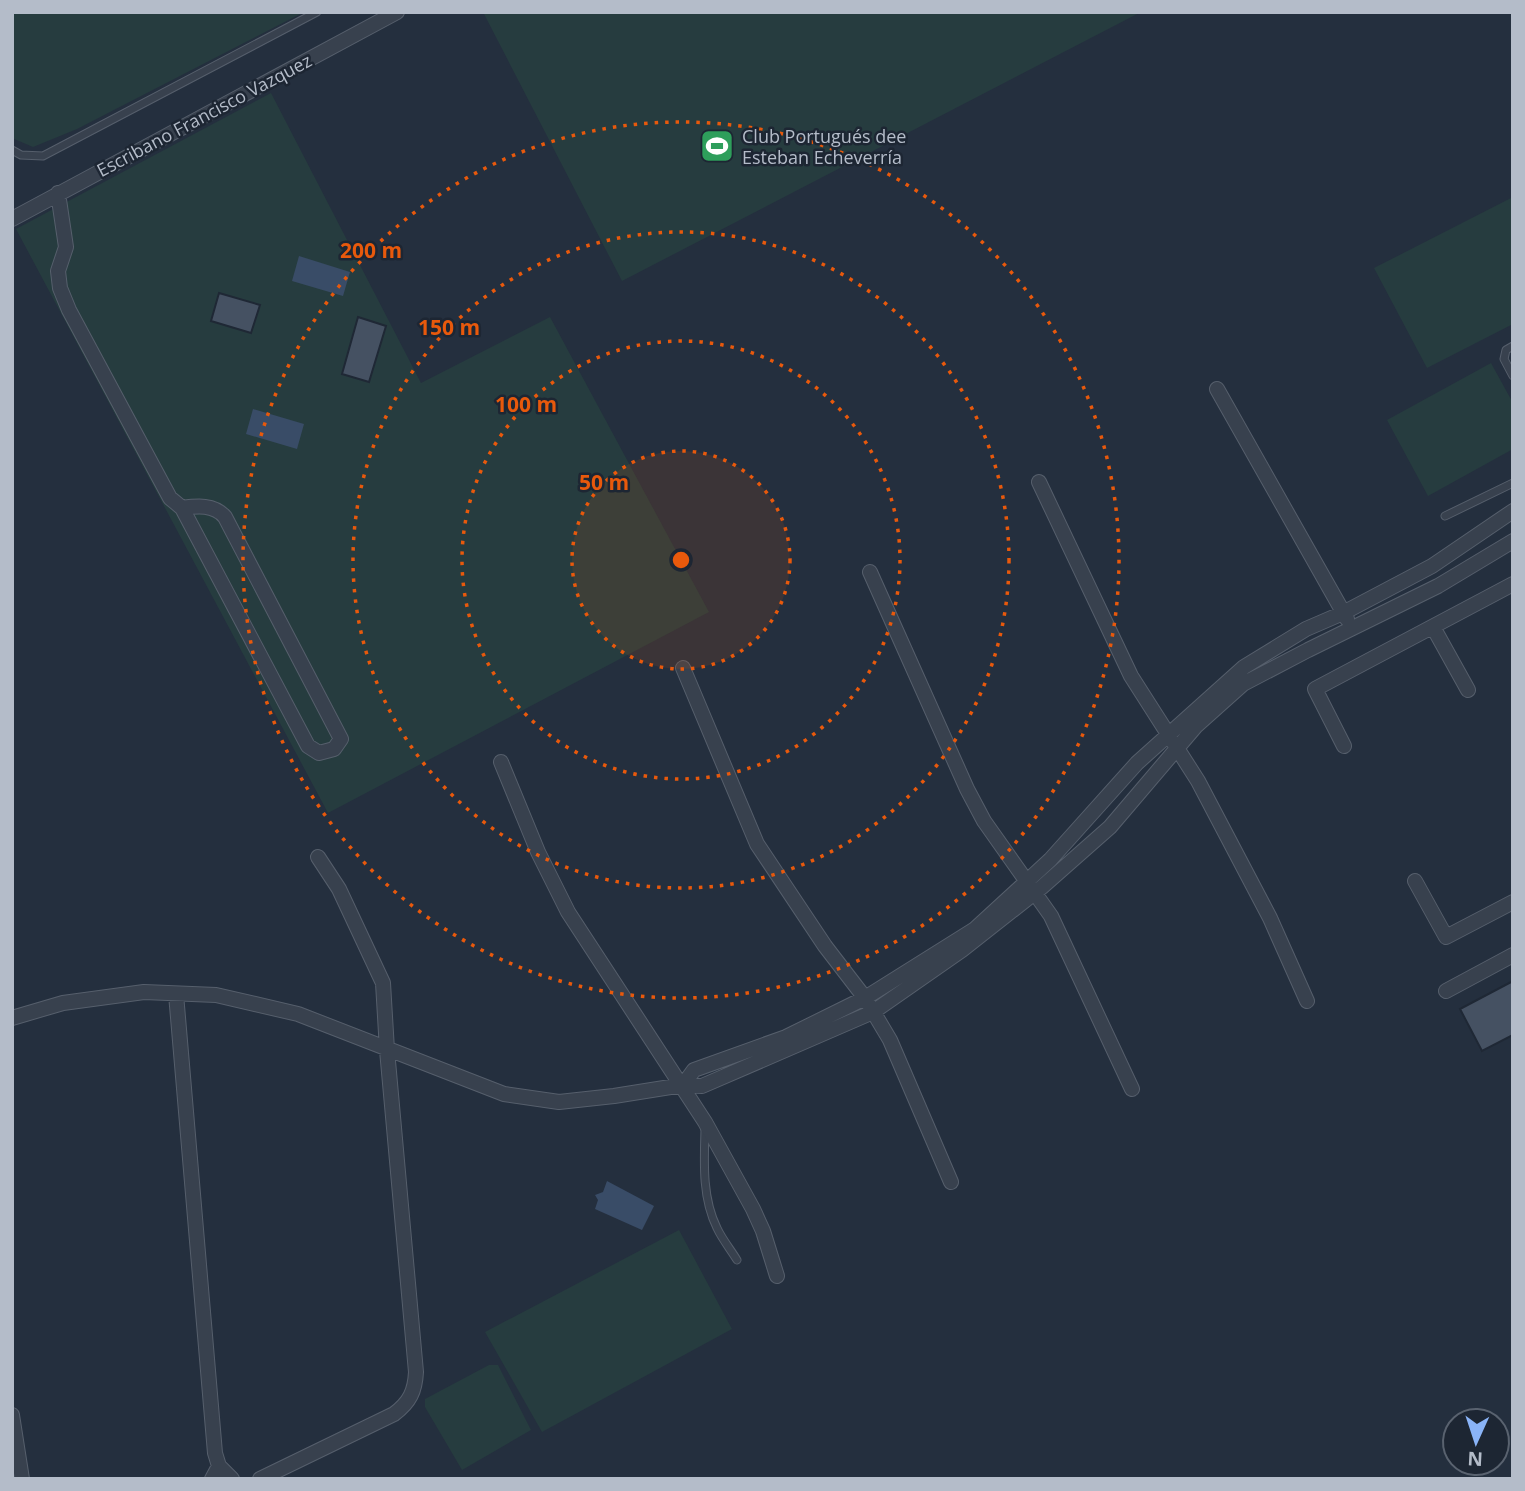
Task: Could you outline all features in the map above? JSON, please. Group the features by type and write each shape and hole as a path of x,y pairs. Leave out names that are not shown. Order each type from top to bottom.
{"street":[{"name":"Escribano Francisco Vazquez","path":"12,219 397,12"},
{"path":"58,193 66,247 58,271 60,288 170,498 181,508 308,746 319,753 334,749 341,739 225,517 220,510 201,506 181,508"},
{"path":"1217,388 1352,628"},
{"path":"1039,482 1132,676 1198,781 1270,918 1307,1001"},
{"path":"12,1017 63,1003 145,992 216,995 298,1014 504,1094 559,1101 683,1085 702,1086 873,1012 962,950 1031,887 1050,860 1137,763 1244,667 1306,629 1343,613 1432,566 1513,511"},
{"path":"683,1085 694,1070 786,1037 864,998 975,929 1110,827 1196,726 1243,684 1438,586 1513,541"},
{"path":"870,572 967,789 984,821 1051,916 1132,1089"},
{"path":"1344,746 1315,689 1513,584"},
{"path":"1433,627 1468,690"},
{"path":"683,668 757,845 825,946 864,998 890,1040 951,1182"},
{"path":"500,762 538,852 568,912 705,1122 758,1220 777,1276"},
{"path":"260,1479 394,1414 411,1398 415,1384 383,983 339,889 318,857"},
{"path":"1415,881 1446,937 1513,902"},
{"path":"1446,991 1513,955"},
{"path":"176,994 215,1472 232,1479"},
{"path":"12,1415 22,1479"}],"lane":[{"path":"12,150 21,155 43,156 317,12"},
{"path":"1512,373 1504,356 1513,346"},
{"path":"1445,516 1513,483"},
{"path":"705,1122 704,1171 708,1203 716,1227 737,1260"}],"green space":[{"path":"12,12 304,12 77,129 33,147 12,138"},
{"name":"Club Portugués dee Esteban Echeverría","path":"483,12 1141,12 622,281"},
{"path":"271,93 421,383 550,317 709,612 328,813 16,229"},
{"path":"1513,197 1513,324 1427,368 1374,268"},
{"path":"1491,363 1513,403 1513,449 1428,496 1387,420"},
{"path":"679,1230 732,1329 542,1432 485,1332"},
{"path":"489,1365 498,1365 531,1430 462,1470 425,1407 425,1399"}],"water":[{"path":"299,256 350,272 343,296 292,281"},
{"path":"253,409 304,424 297,449 246,434"},
{"path":"607,1181 654,1206 642,1230 595,1209 598,1200 595,1195 603,1192"}],"building":[{"path":"219,293 260,305 251,333 211,321"},
{"path":"358,317 386,326 369,382 342,374"},
{"path":"1513,981 1513,1035 1482,1051 1460,1009"}],"place":[{"name":"Club Portugués dee Esteban Echeverría","path":"717,146"}]}
